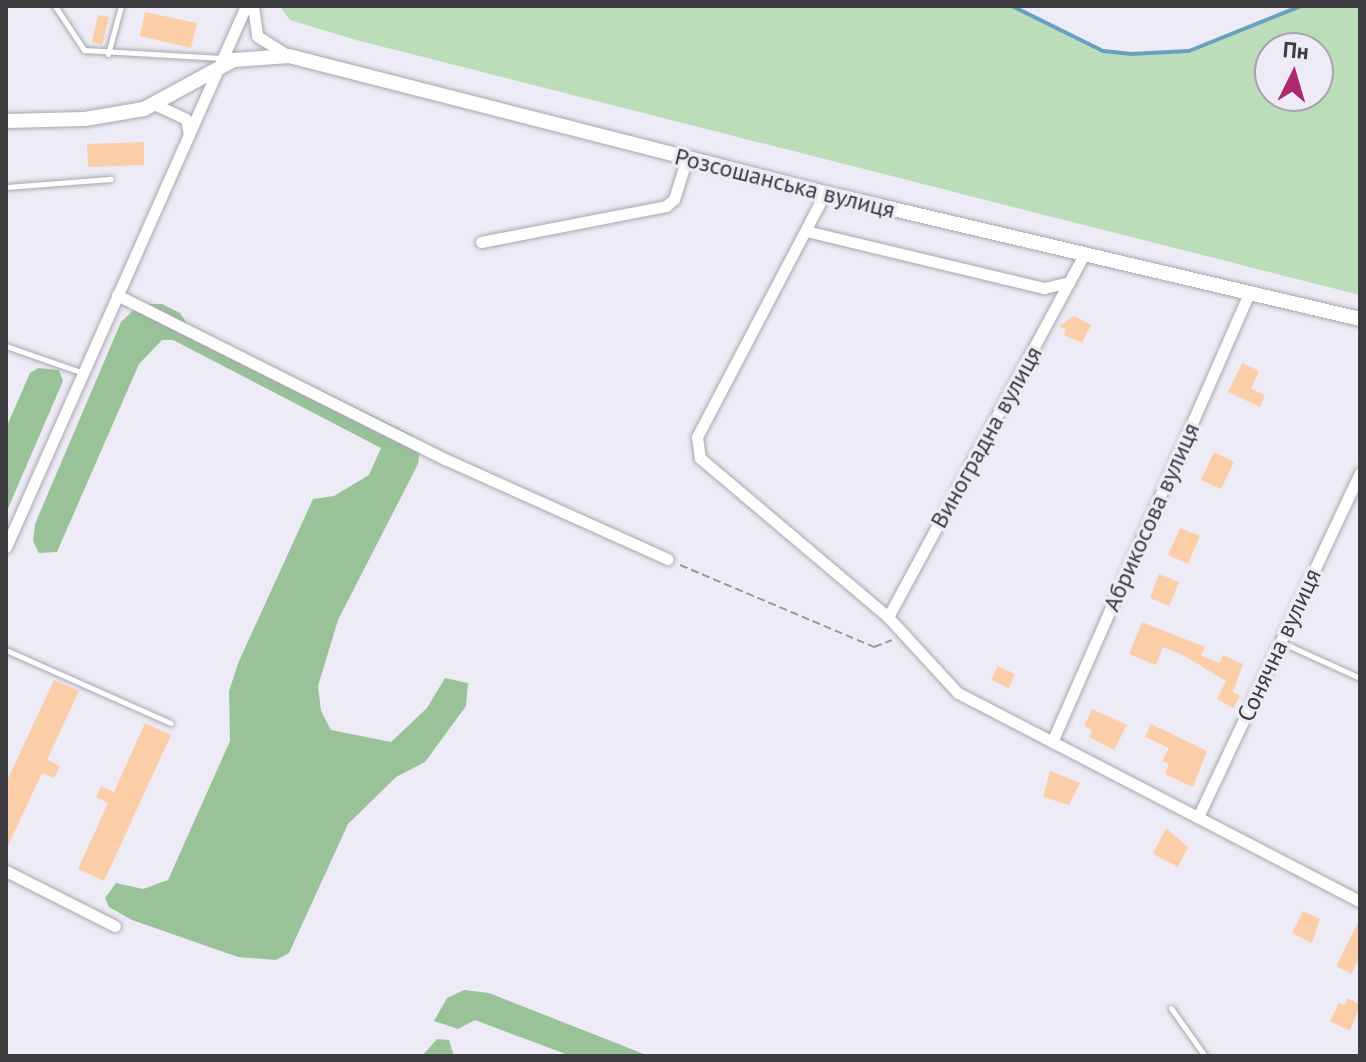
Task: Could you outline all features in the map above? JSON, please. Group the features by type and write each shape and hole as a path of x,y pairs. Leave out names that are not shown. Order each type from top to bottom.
{"street":[{"path":"228,59 246,6"},
{"path":"253,6 257,36 289,56"},
{"name":"Розсошанська вулиця","path":"6,121 85,119 154,104 215,72 228,59 289,56 825,193 1360,319"},
{"path":"6,547 215,72"},
{"path":"154,104 186,119 188,138"},
{"path":"481,242 666,206 674,199 687,158"},
{"path":"825,193 695,448 700,458 888,617 958,693 1360,901"},
{"path":"806,231 1044,288 1070,281"},
{"name":"Виноградна вулиця","path":"888,617 1083,256"},
{"name":"Абрикосова вулиця","path":"1052,742 1250,292"},
{"path":"117,295 445,459 668,559"},
{"name":"Сонячна вулиця","path":"1198,817 1360,473"},
{"path":"6,871 115,926"}],"lane":[{"path":"55,6 84,50 108,54 228,59"},
{"path":"108,54 121,6"},
{"path":"6,187 111,179"},
{"path":"6,346 83,373"},
{"path":"1280,642 1360,678"},
{"path":"6,650 171,723"},
{"path":"1171,1008 1205,1056"}],"path":[{"path":"668,559 874,647 893,640 888,617"}],"green space":[{"path":"280,6 1012,6 1103,51 1130,54 1189,51 1301,6 1360,6 1360,295 356,40 290,20"},
{"path":"140,304 162,304 180,313 188,325 412,435 420,449 418,464 338,620 318,686 321,711 331,730 391,742 427,708 445,678 468,683 466,706 425,762 396,777 348,824 289,953 276,960 238,957 132,920 109,907 105,898 116,883 143,889 168,880 230,741 229,691 239,661 313,499 334,496 369,475 381,448 173,340 162,340 139,364 57,552 39,553 33,541 35,524 121,322"},
{"path":"38,368 59,370 63,381 6,513 6,428 30,373"},
{"path":"464,990 489,993 649,1056 571,1056 475,1020 458,1029 434,1021 447,998"},
{"path":"437,1039 449,1040 454,1056 422,1056"}],"building":[{"path":"145,12 197,23 191,48 140,36"},
{"path":"98,15 109,17 102,45 92,42"},
{"path":"144,142 144,165 88,167 87,144"},
{"path":"1074,316 1091,325 1082,343 1064,335 1066,329 1059,326"},
{"path":"1242,363 1259,371 1251,389 1265,395 1260,407 1228,392"},
{"path":"1214,452 1234,462 1221,489 1201,480"},
{"path":"1180,528 1200,536 1188,564 1168,555"},
{"path":"1159,574 1179,582 1169,606 1150,598"},
{"path":"1142,622 1205,647 1201,655 1219,663 1223,655 1243,664 1233,692 1240,696 1233,708 1217,699 1226,681 1183,655 1163,647 1156,665 1129,654"},
{"path":"998,666 1015,674 1009,688 991,680"},
{"path":"54,680 79,691 47,760 60,766 54,778 42,773 6,850 6,783"},
{"path":"1092,709 1127,725 1114,750 1089,737 1092,730 1084,726"},
{"path":"145,723 171,735 104,881 78,869 108,803 96,797 101,786 114,792"},
{"path":"1151,724 1207,751 1193,787 1165,774 1169,764 1162,761 1169,748 1145,737"},
{"path":"1050,771 1080,783 1069,805 1043,797"},
{"path":"1166,828 1188,847 1178,867 1153,854"},
{"path":"1303,911 1320,919 1312,943 1292,933"},
{"path":"1360,919 1360,957 1351,974 1336,966"},
{"path":"1348,998 1360,1005 1350,1031 1330,1021 1339,1003 1344,1005"}],"waterway":[{"path":"1012,6 1103,51 1130,54 1189,51 1301,6"}]}
